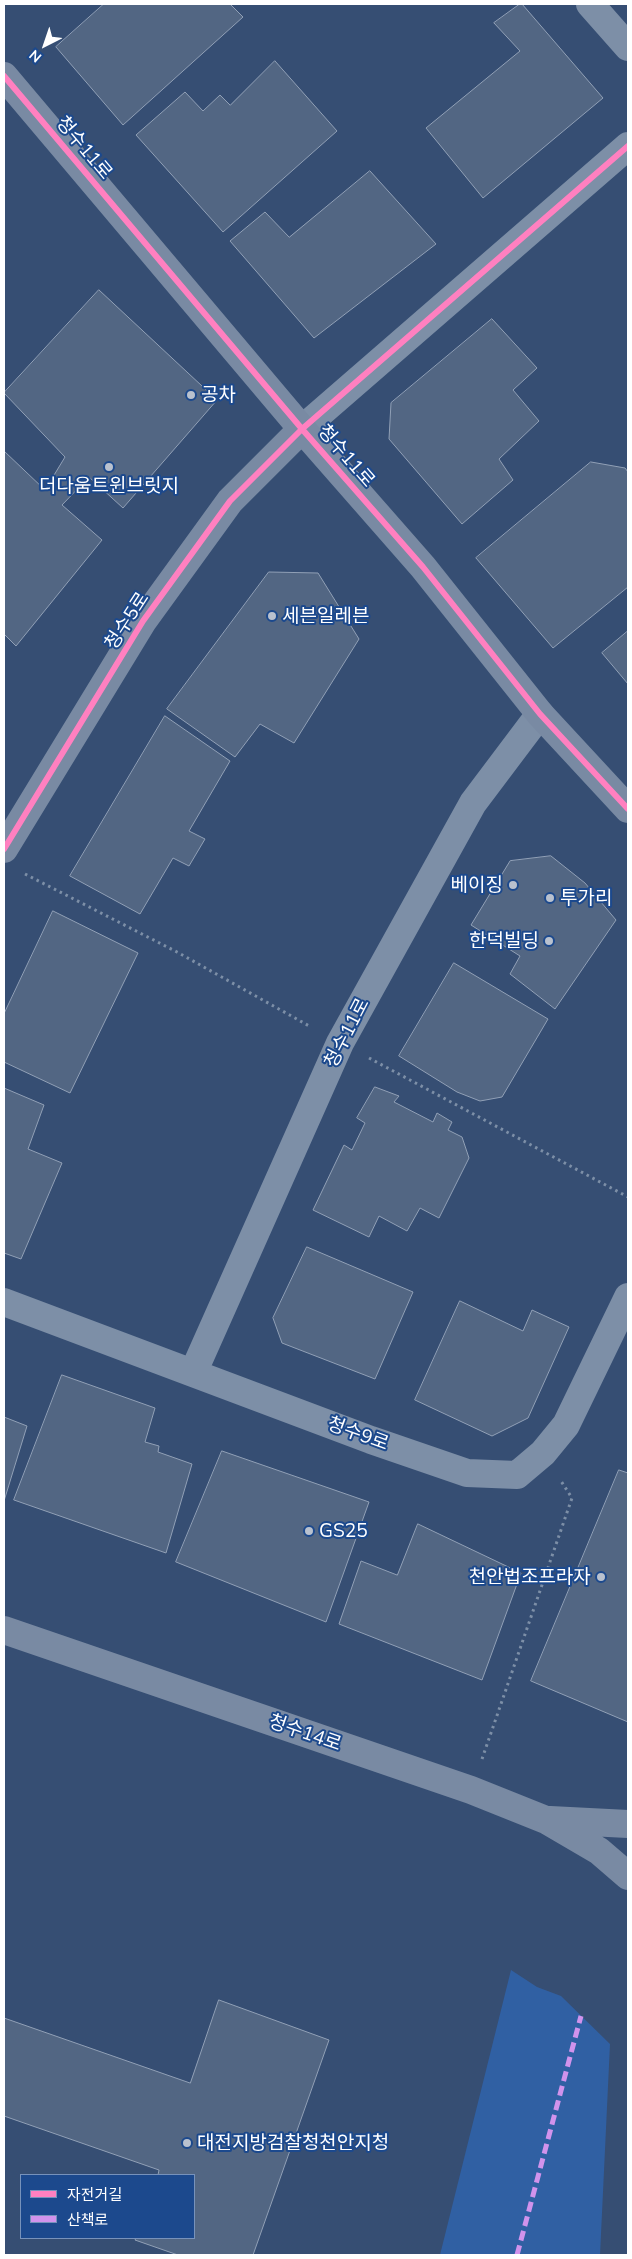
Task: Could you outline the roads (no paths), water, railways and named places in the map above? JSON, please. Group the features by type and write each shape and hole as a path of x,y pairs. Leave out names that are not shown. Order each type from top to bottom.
{"street":[{"path":"590,4 628,47"},
{"name":"청수11로","path":"4,76 302,429 423,567 540,714 628,809"},
{"path":"302,429 628,146"},
{"name":"청수5로","path":"4,849 143,621 230,501 302,429"},
{"name":"청수11로","path":"193,1373 340,1043 473,803 540,714"},
{"name":"청수9로","path":"4,1302 467,1473 518,1475 543,1453 566,1425 628,1297"},
{"name":"청수14로","path":"4,1630 471,1790 546,1820 599,1851 628,1876"},
{"path":"546,1820 628,1824"}],"place":[{"name":"공차","path":"191,395"},
{"name":"더다움트윈브릿지","path":"109,467"},
{"name":"세븐일레븐","path":"272,616"},
{"name":"베이징","path":"513,885"},
{"name":"투가리","path":"550,898"},
{"name":"한덕빌딩","path":"549,941"},
{"name":"GS25","path":"309,1531"},
{"name":"천안법조프라자","path":"601,1577"},
{"name":"대전지방검찰청천안지청","path":"187,2143"}]}
